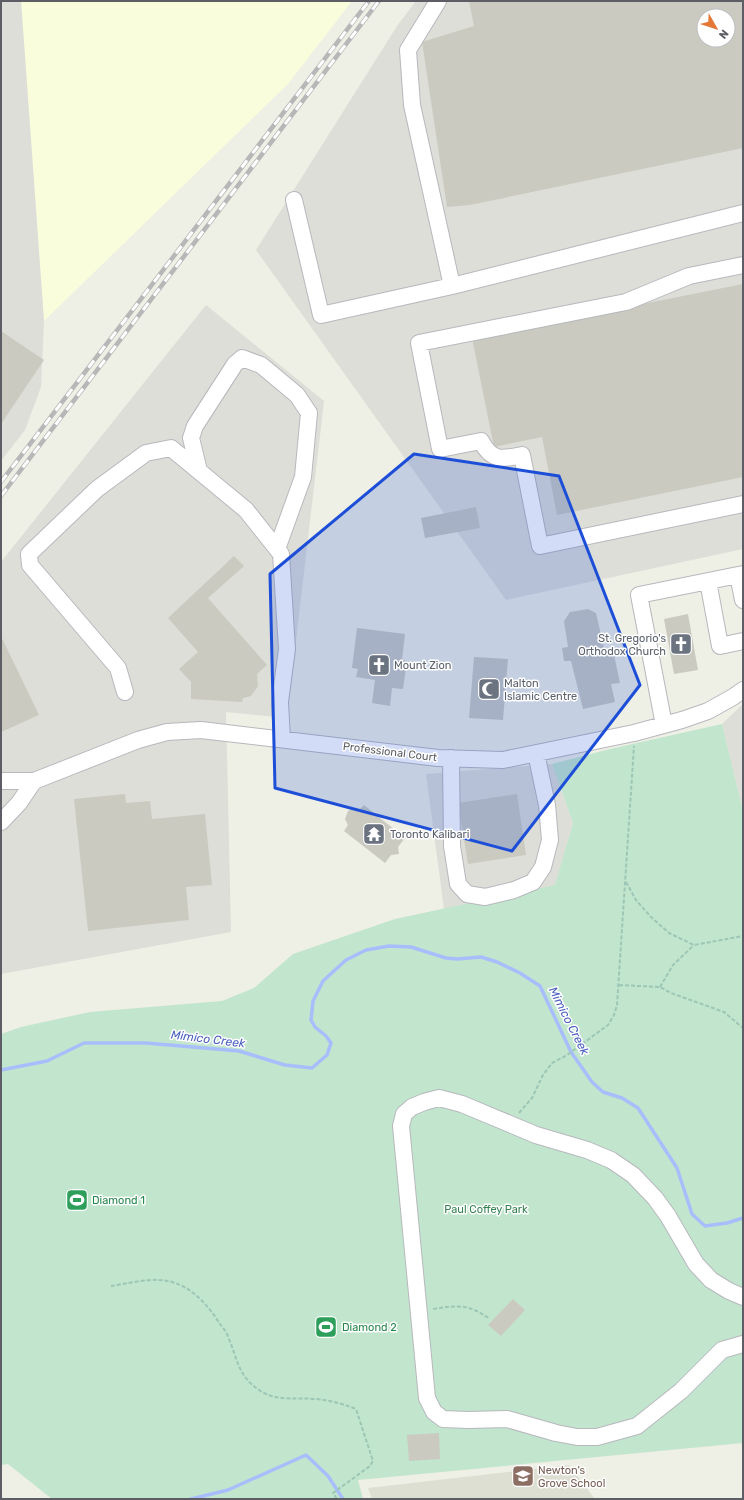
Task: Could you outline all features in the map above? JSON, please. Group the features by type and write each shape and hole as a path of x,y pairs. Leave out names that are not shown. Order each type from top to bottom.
{"street":[{"path":"438,1 408,50 412,105 452,286"},
{"path":"294,200 321,315 452,286 743,213"},
{"path":"743,266 689,276 626,302 419,343 440,449 481,441 485,449 494,457 500,458 522,455 540,546 743,504"},
{"path":"199,471 191,438 195,426 235,364 242,358 261,365 297,395 309,413 303,477 277,549"},
{"path":"125,692 118,668 30,566 29,554 97,489 146,453 171,448 246,510 281,554 286,648 280,702 282,739"},
{"path":"664,725 639,595 740,575 743,600"},
{"path":"708,581 720,646 743,641"},
{"name":"Professional Court","path":"34,781 138,740 167,732 201,730 451,758 503,760 634,733 682,720 708,711 743,690"},
{"path":"451,758 452,846 458,884 467,894 485,897 514,890 533,882 543,867 550,840 547,805 536,753"},
{"path":"1,781 34,781"},
{"path":"1,822 19,803 34,781"},
{"path":"743,1297 729,1291 711,1280 696,1264 668,1216 655,1198 633,1175 611,1160 587,1150 536,1135 462,1104 439,1098 412,1107 404,1114 401,1126 427,1398 434,1412 443,1419 507,1419 556,1433 577,1437 597,1437 637,1426 681,1391 722,1350 743,1344"}],"path":[{"path":"508,1123 532,1098 543,1075 552,1063 588,1041 608,1025 614,1015 617,1005 619,985 634,733"},
{"path":"625,881 636,900 651,917 669,933 694,945"},
{"path":"660,987 673,965 694,945 743,936"},
{"path":"619,985 660,987 671,993 724,1012 743,1028"},
{"path":"111,1286 159,1280 180,1285 199,1296 215,1315 228,1336 237,1364 246,1379 260,1391 277,1398 314,1399 340,1403 356,1409 373,1461 370,1466 333,1493 337,1499"},
{"path":"418,1311 460,1306 477,1311 490,1319"}],"highlighted area":[{"path":"414,454 559,476 640,685 512,851 275,788 270,574"}],"shaded area":[{"path":"1,1 21,1 44,321 41,387 25,430 1,461"},
{"path":"21,1 352,1 288,84 44,321"},
{"path":"416,1 743,1 743,549 506,600 256,250 397,26"},
{"path":"206,305 324,401 287,718 226,712 231,932 1,974 1,562"},
{"path":"743,704 743,811 722,724"},
{"path":"552,764 573,823 555,886 444,909 426,774"},
{"name":"Newton's Grove School","path":"569,1465 595,1499 372,1499 368,1488"}],"green space":[{"name":"Paul Coffey Park","path":"722,724 743,811 743,1443 358,1480 363,1499 52,1499 8,1464 1,1465 1,1034 21,1027 90,1012 222,1001 254,988 293,954 395,919 555,885 573,823 552,764 610,749"}],"building":[{"path":"469,1 743,1 743,148 470,205 447,207 422,42 474,26"},
{"path":"743,284 743,477 557,515 542,437 494,447 472,338"},
{"path":"1,331 44,360 1,424"},
{"path":"476,507 480,528 425,538 421,518"},
{"path":"234,556 244,566 208,598 267,665 257,674 258,686 251,696 243,698 242,702 191,699 191,682 179,669 198,652 168,618"},
{"path":"588,609 596,613 605,652 613,650 620,683 611,684 615,702 583,709 571,661 564,661 562,648 568,647 564,621 570,612"},
{"name":"St. Gregorio's Orthodox Church","path":"688,614 698,670 674,674 664,619"},
{"name":"Mount Zion","path":"357,628 405,634 402,660 407,661 403,689 392,688 390,706 372,703 375,680 356,677 358,669 352,668"},
{"path":"1,636 39,715 1,732"},
{"name":"Malton Islamic Centre","path":"474,657 508,659 503,720 469,718"},
{"path":"125,794 126,803 150,801 152,819 205,814 212,885 186,887 189,920 88,931 74,799"},
{"path":"517,794 526,855 468,864 458,803"},
{"name":"Toronto Kalibari","path":"364,805 405,838 398,847 399,854 391,855 385,863 344,831 348,825 345,819 348,811 354,808 360,809"},
{"path":"513,1299 525,1310 501,1336 488,1325"},
{"path":"439,1433 440,1459 409,1461 407,1435"}],"waterway":[{"name":"Mimico Creek","path":"1,1070 47,1061 84,1043 146,1043 239,1051 285,1065 312,1068 327,1055 331,1043 326,1036 315,1027 311,1020 313,1001 323,981 346,960 366,950 389,946 411,947 446,958 457,959 481,957 497,962 520,973 540,986 571,1052 592,1082 603,1092 622,1098 638,1108 677,1168 692,1214 705,1226 727,1223 743,1218"},
{"path":"191,1499 228,1490 306,1455 328,1476 343,1499"}],"railway":[{"path":"1,482 369,1"},
{"path":"1,496 379,1"}],"place":[{"name":"St. Gregorio's Orthodox Church","path":"681,644"},
{"name":"Mount Zion","path":"379,665"},
{"name":"Malton Islamic Centre","path":"489,689"},
{"name":"Toronto Kalibari","path":"374,834"},
{"name":"Diamond 1","path":"77,1200"},
{"name":"Diamond 2","path":"326,1327"},
{"name":"Newton's Grove School","path":"523,1476"}]}
